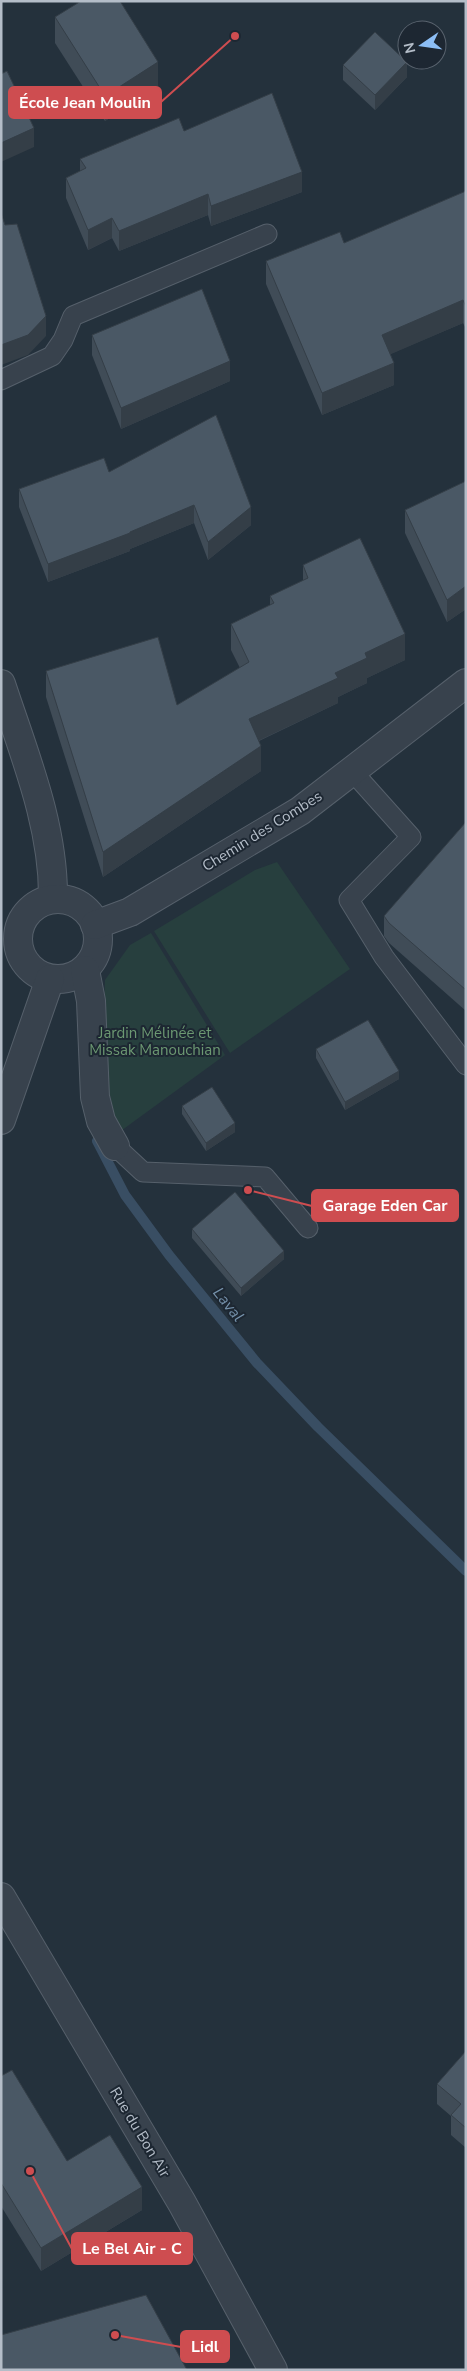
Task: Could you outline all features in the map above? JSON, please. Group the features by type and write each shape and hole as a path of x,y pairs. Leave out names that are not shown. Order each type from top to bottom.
{"street":[{"name":"Chemin des Combes","path":"95,925 130,912 300,811 466,683"},
{"path":"1,684 42,808 54,872 53,899"},
{"path":"53,899 66,900 78,904 89,913 95,925 98,937 97,949 85,970 62,980 50,979 29,968 11,962 18,946 18,932 22,920 35,906 53,899"},
{"path":"85,970 91,1001 95,1097 101,1121 115,1146"},
{"path":"1,1120 50,979"},
{"name":"Rue du Bon Air","path":"1,1897 182,2202 273,2370"}],"lane":[{"path":"1,380 52,356 63,340 73,316 267,234"},
{"path":"352,771 411,837 349,900 384,957 466,1065"},
{"path":"115,1146 143,1172 265,1177 308,1228"}],"green space":[{"path":"277,862 350,969 230,1053 154,931 255,870"},
{"name":"Jardin Mélinée et Missak Manouchian","path":"151,933 225,1055 118,1133 102,1058 105,980 130,945"}],"building":[{"path":"81,1 120,1 158,62 105,96 55,17"},
{"path":"375,32 397,53 397,70 399,70 375,95 343,65"},
{"path":"7,71 34,128 1,143 1,74"},
{"path":"272,93 302,172 211,206 208,194 119,231 112,218 88,230 66,178 86,168 80,159 179,118 184,131"},
{"path":"466,191 466,307 463,300 382,335 394,363 322,393 266,261 340,232 344,243"},
{"path":"1,213 5,225 17,224 46,316 28,335 1,345"},
{"path":"202,289 230,361 121,408 92,335"},
{"path":"216,415 251,507 208,542 194,505 130,533 48,564 19,489 104,458 109,472"},
{"path":"466,481 466,586 447,600 405,510"},
{"path":"360,538 405,634 365,653 367,658 335,673 338,678 249,719 261,746 103,852 46,671 158,637 177,705 249,662 231,624 274,603 270,596 308,578 303,565"},
{"path":"466,822 466,990 389,923 384,916"},
{"path":"368,1020 399,1071 345,1102 316,1049"},
{"path":"212,1087 235,1123 206,1143 182,1106"},
{"path":"235,1192 284,1251 241,1288 192,1229"},
{"path":"466,2051 466,2128 451,2115 461,2104 437,2084"},
{"path":"12,2070 67,2161 110,2135 142,2187 41,2248 1,2183 1,2076"},
{"path":"146,2295 187,2370 1,2370 1,2335"}],"waterway":[{"name":"Laval","path":"97,1141 125,1195 169,1255 257,1363 318,1427 466,1571"}],"place":[{"name":"École Jean Moulin","path":"235,36"},
{"name":"Garage Eden Car","path":"248,1190"},
{"name":"Le Bel Air - C","path":"30,2171"},
{"name":"Lidl","path":"115,2335"}]}
